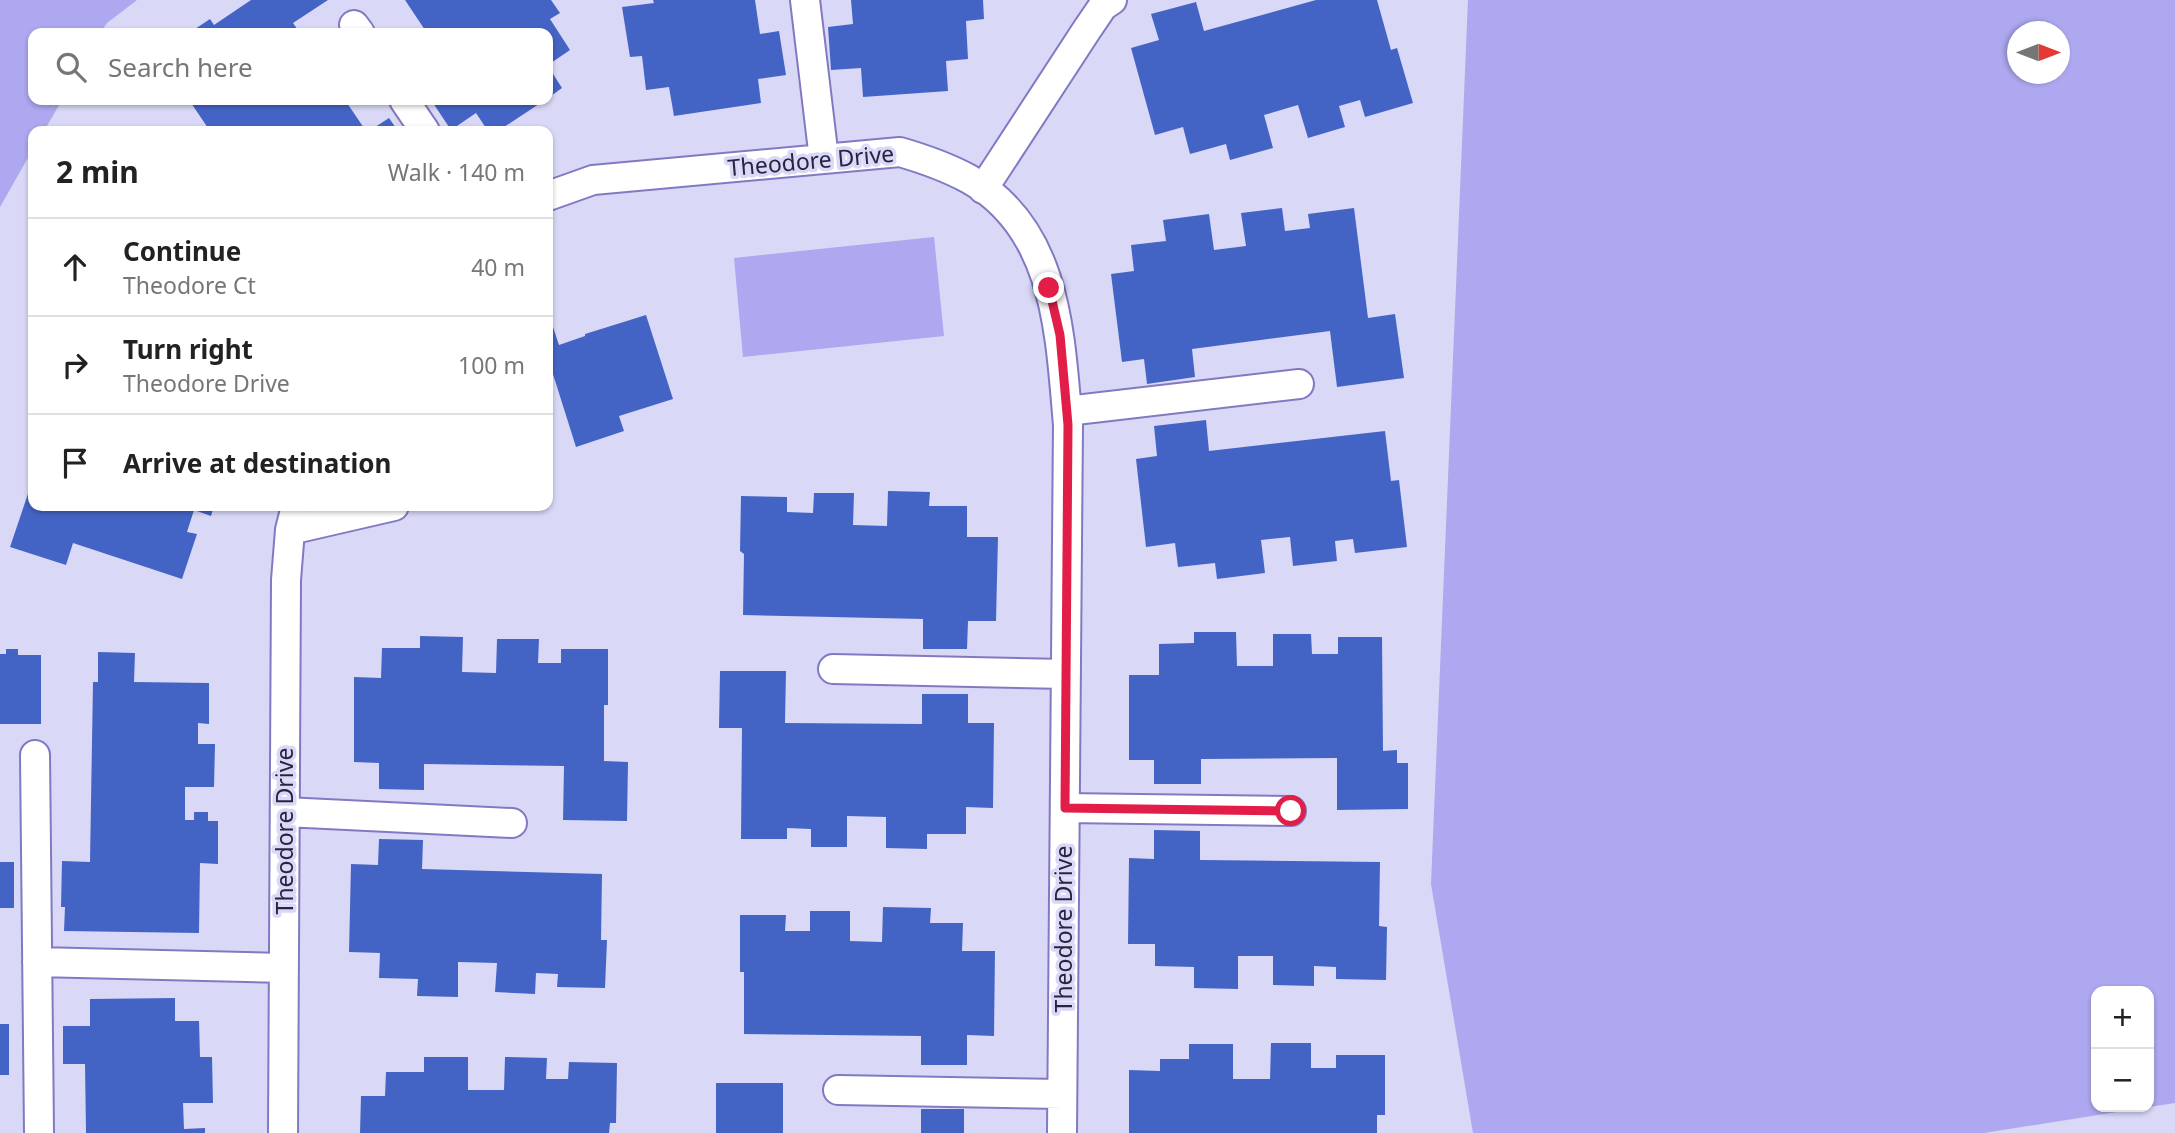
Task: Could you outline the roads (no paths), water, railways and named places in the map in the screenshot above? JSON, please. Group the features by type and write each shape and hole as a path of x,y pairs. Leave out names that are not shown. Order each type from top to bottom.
{"street":[{"path":"805,0 824,159"},
{"path":"983,189 1086,31 1104,6 1112,0"},
{"path":"407,105 422,126"},
{"name":"Theodore Drive","path":"553,194 593,180 900,152 934,163 971,180 1001,204 1032,240 1049,288 1060,335 1067,411 1062,1133"},
{"path":"1067,411 1299,384"},
{"name":"Theodore Drive","path":"283,1133 286,580 293,518 352,511"},
{"path":"833,669 1066,674"},
{"path":"35,755 39,1133"},
{"path":"1065,808 1291,811"},
{"path":"285,812 512,823"},
{"path":"37,961 284,968"},
{"path":"838,1090 1062,1094"}]}
